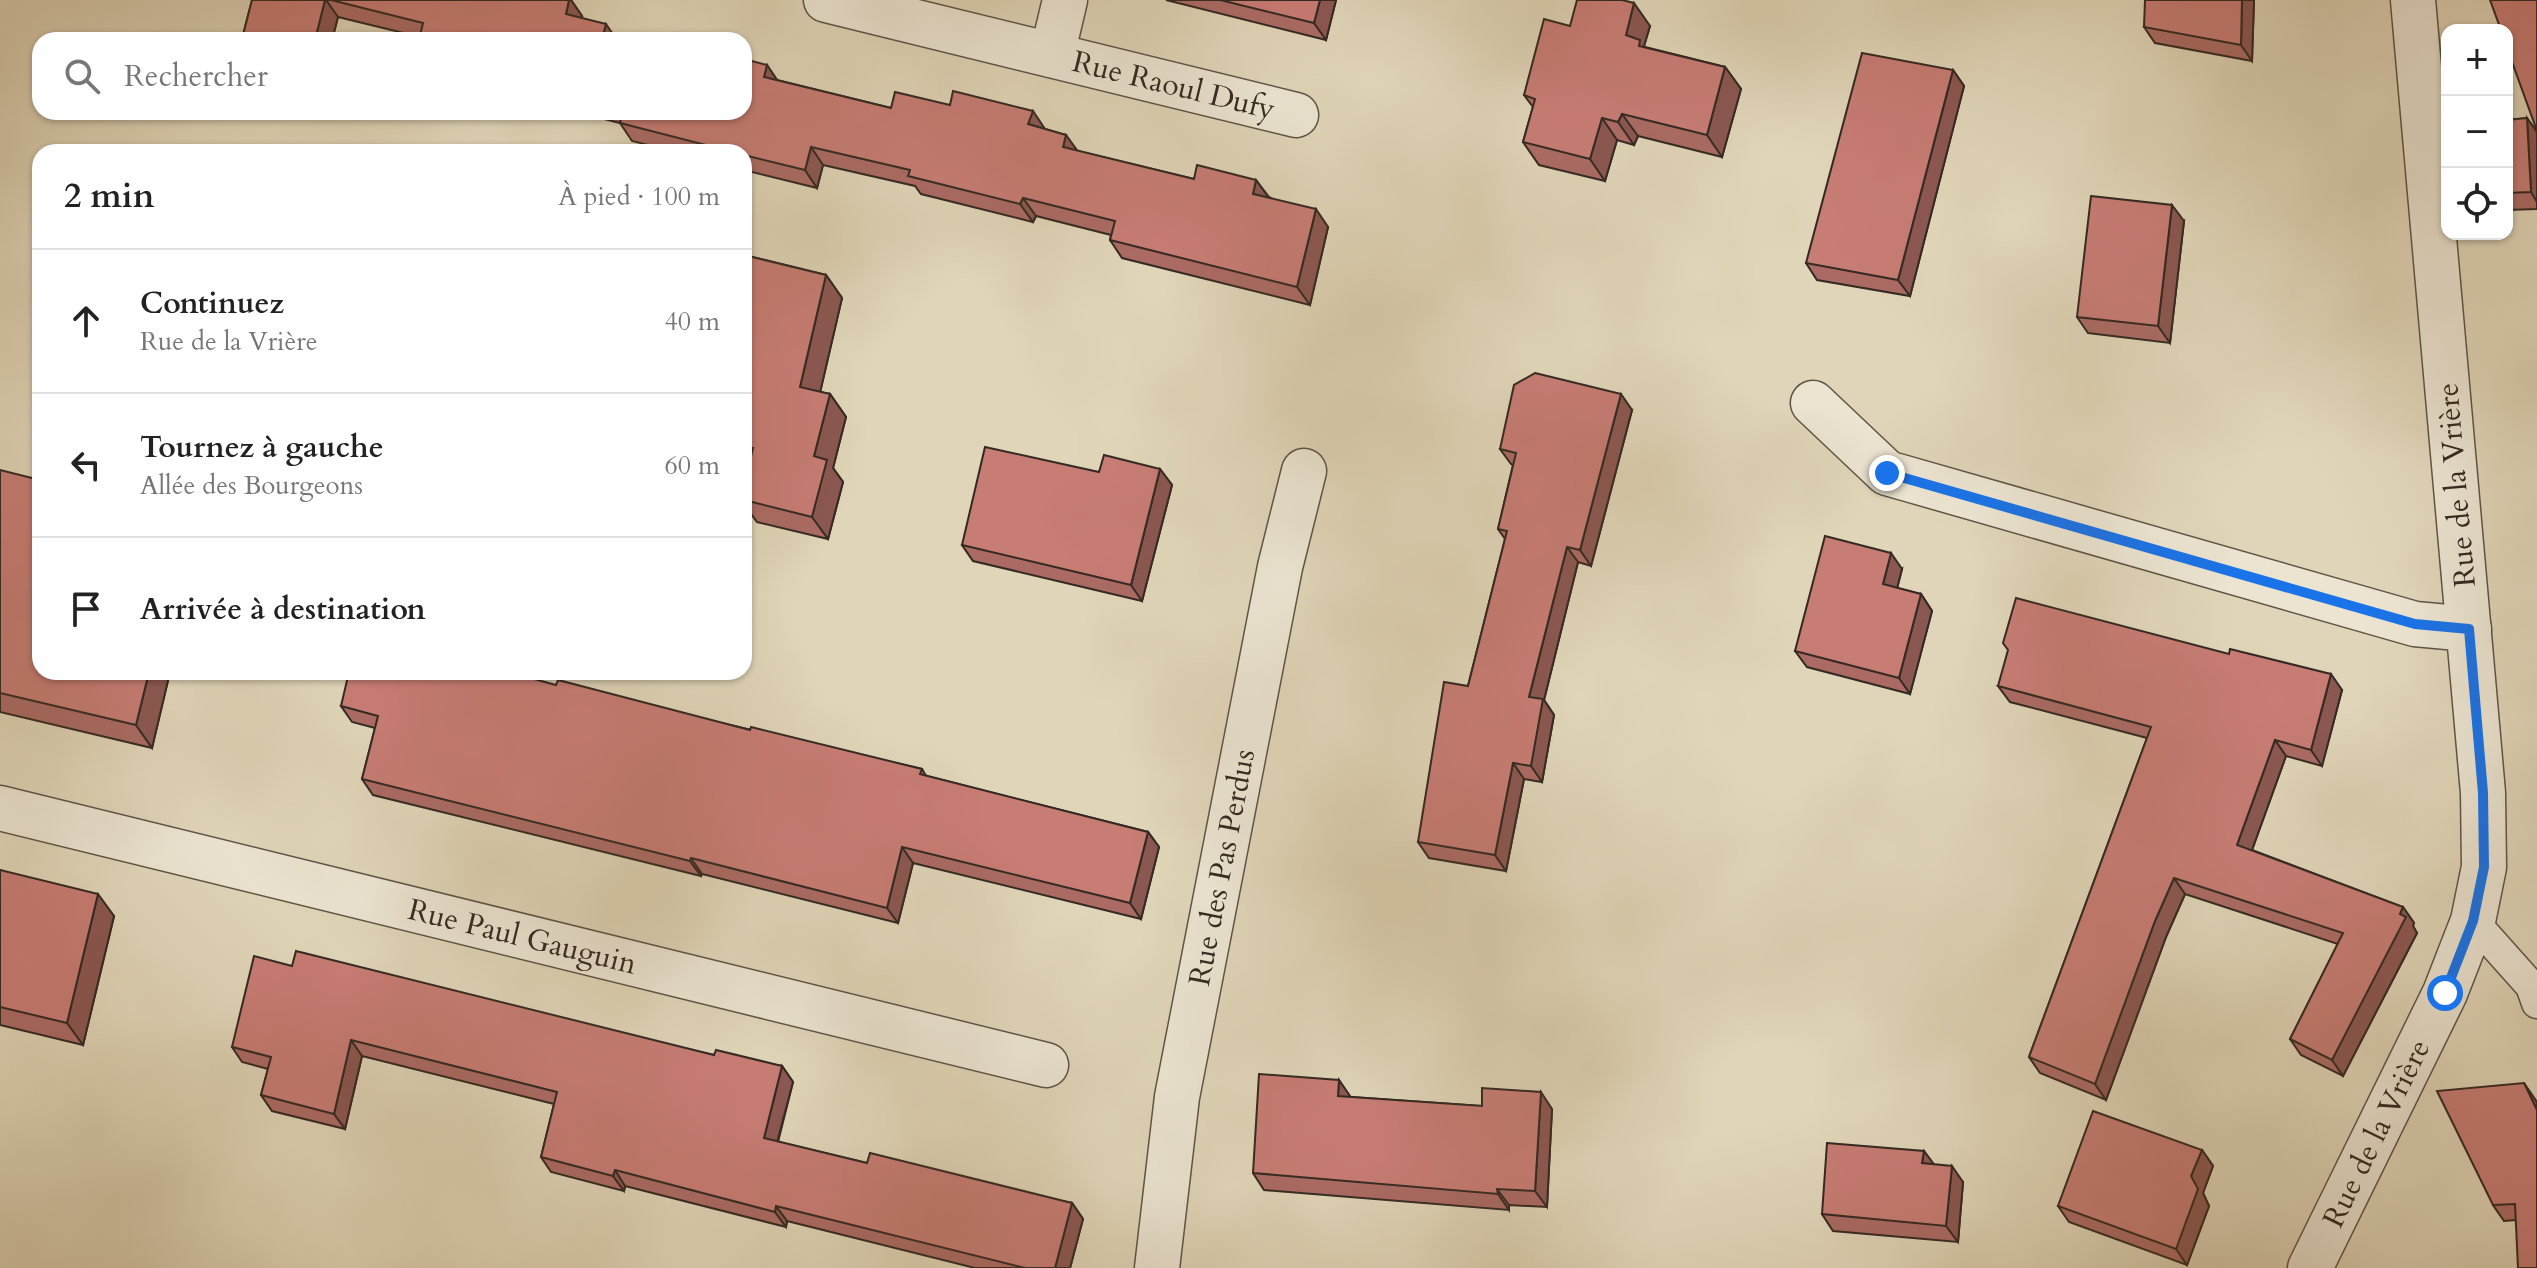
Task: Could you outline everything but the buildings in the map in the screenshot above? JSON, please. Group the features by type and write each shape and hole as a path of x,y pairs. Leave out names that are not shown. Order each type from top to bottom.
{"street":[{"name":"Rue Raoul Dufy","path":"826,0 1296,115"},
{"name":"Rue Raoul Dufy","path":"1052,55 1065,0"},
{"name":"Rue de la Vrière","path":"2310,1268 2445,993 2473,921 2484,867 2483,793 2413,0"},
{"path":"1813,403 1887,473 2415,624 2469,629"},
{"name":"Rue des Pas Perdus","path":"1157,1268 1177,1097 1280,567 1304,471"},
{"name":"Rue Paul Gauguin","path":"0,808 1046,1065"}],"lane":[{"path":"2473,921 2531,986 2537,1003"}],"route":[{"path":"1887,473 2415,624 2469,629 2483,793 2484,867 2473,921 2445,993"}]}
